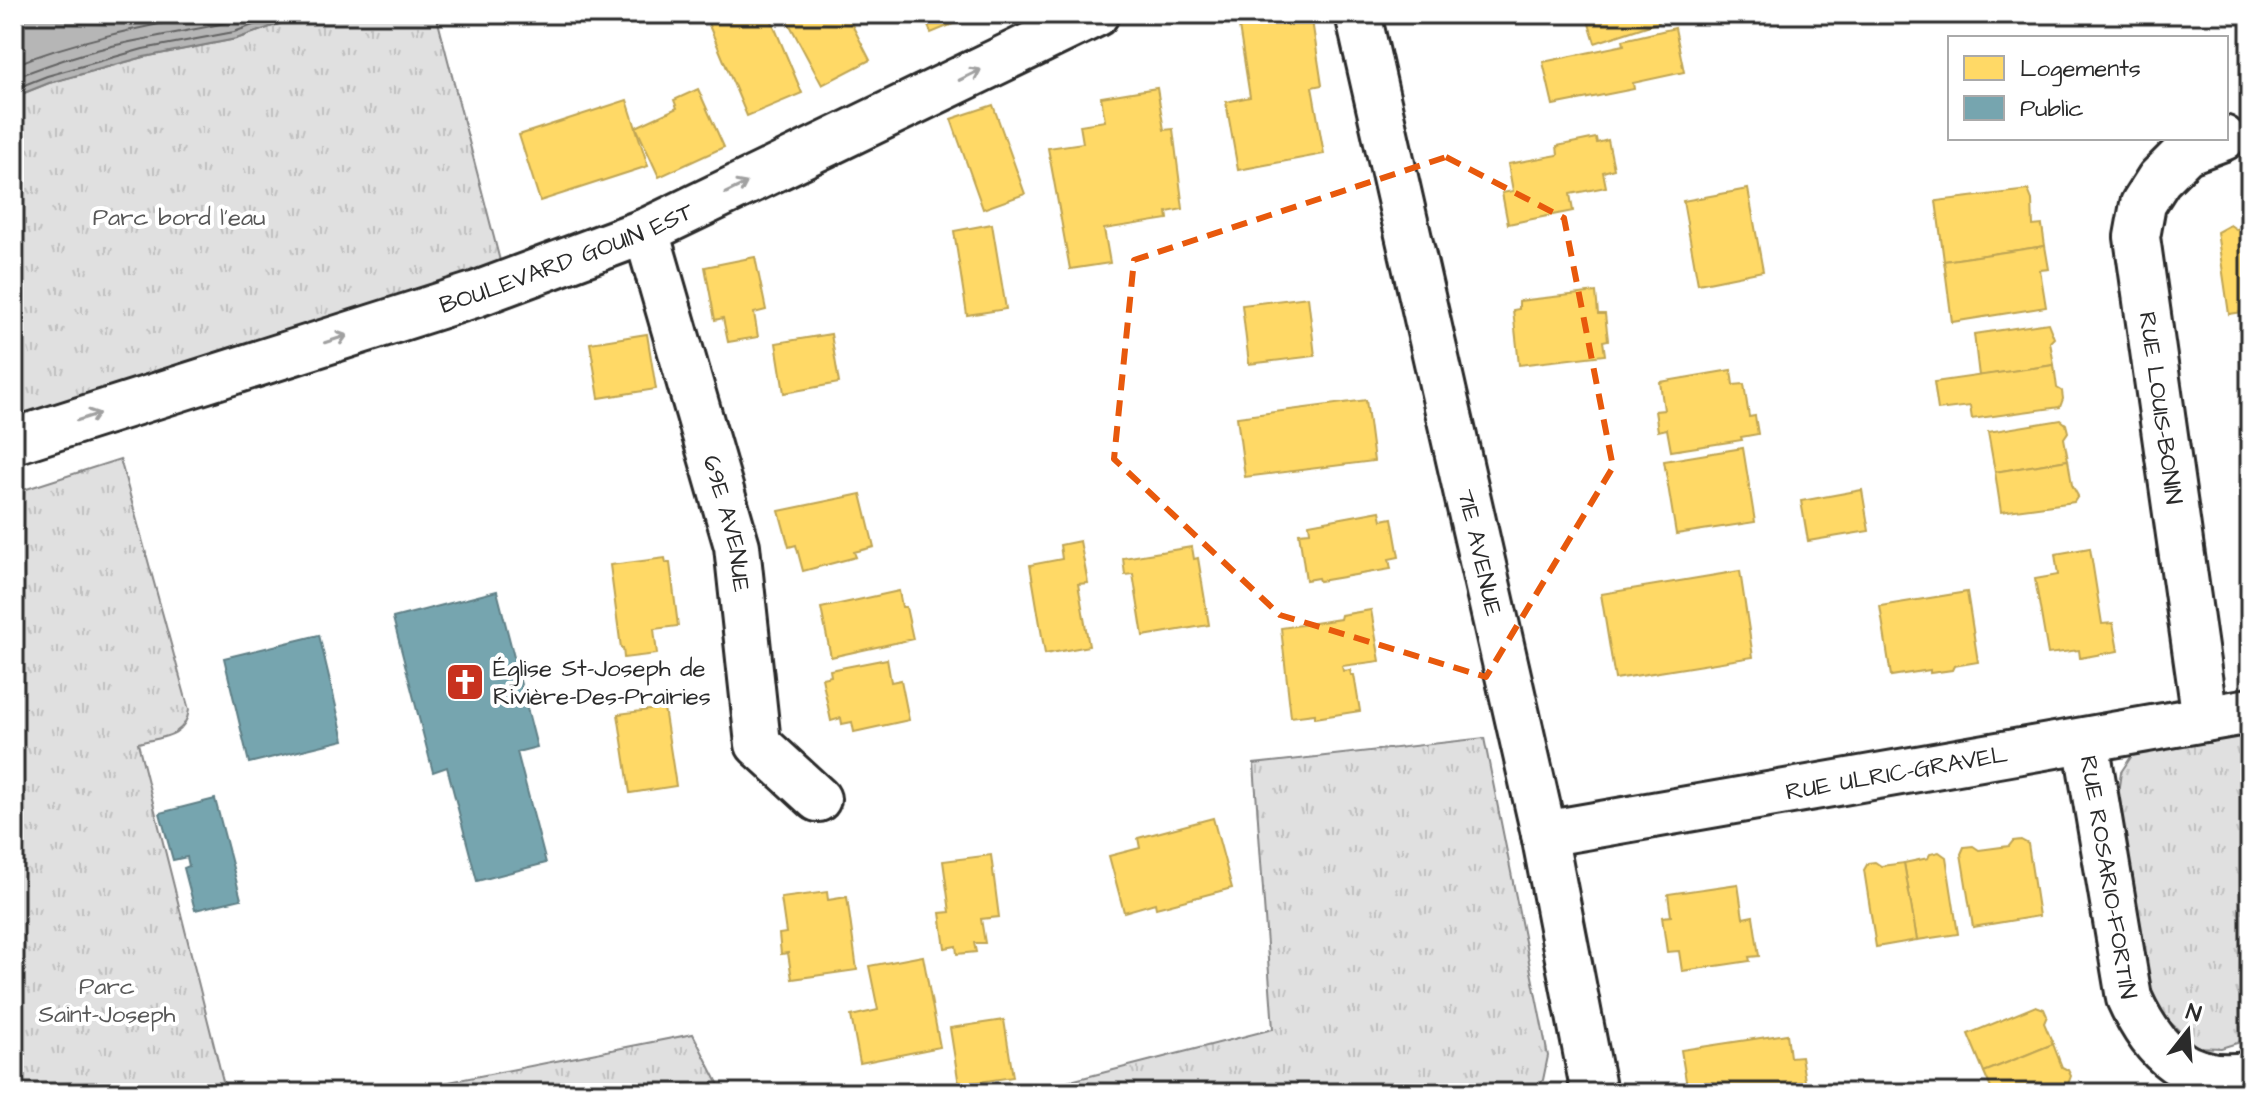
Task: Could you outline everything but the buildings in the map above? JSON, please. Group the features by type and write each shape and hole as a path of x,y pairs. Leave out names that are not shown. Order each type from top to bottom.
{"street":[{"name":"BOULEVARD GOUIN EST","path":"14,441 477,294 646,231 1096,14"},
{"name":"71E AVENUE","path":"1358,14 1544,834 1594,1093"},
{"name":"RUE LOUIS-BONIN","path":"2228,136 2250,133"},
{"name":"RUE LOUIS-BONIN","path":"2205,719 2137,237 2143,204 2159,179 2186,152 2216,140"},
{"name":"69E AVENUE","path":"646,231 737,546 758,744 818,799"},
{"name":"RUE ULRIC-GRAVEL","path":"1544,834 2250,711"},
{"name":"RUE ROSARIO-FORTIN","path":"2086,741 2129,998 2140,1023 2155,1045 2181,1066 2219,1077 2250,1074"}],"highlighted area":[{"path":"1446,157 1564,218 1613,467 1486,677 1280,615 1114,459 1134,260"}],"green space":[{"name":"Parc bord l'eau","path":"307,14 436,14 506,284 14,443 14,97 49,83 144,57 236,39"},
{"name":"Parc Saint-Joseph","path":"120,459 189,710 183,726 171,735 138,743 226,1093 14,1093 14,493"},
{"path":"2250,731 2250,1039 2221,1048 2197,1047 2148,1002 2116,807 2121,772 2137,748"},
{"path":"1484,738 1548,1056 1543,1080 1533,1093 1024,1093 1273,1029 1254,764"},
{"path":"693,1034 723,1093 393,1093"}],"water":[{"path":"14,14 307,14 236,39 144,57 49,83 14,97"}],"place":[{"name":"Église St-Joseph de Rivière-Des-Prairies","path":"465,682"}]}
